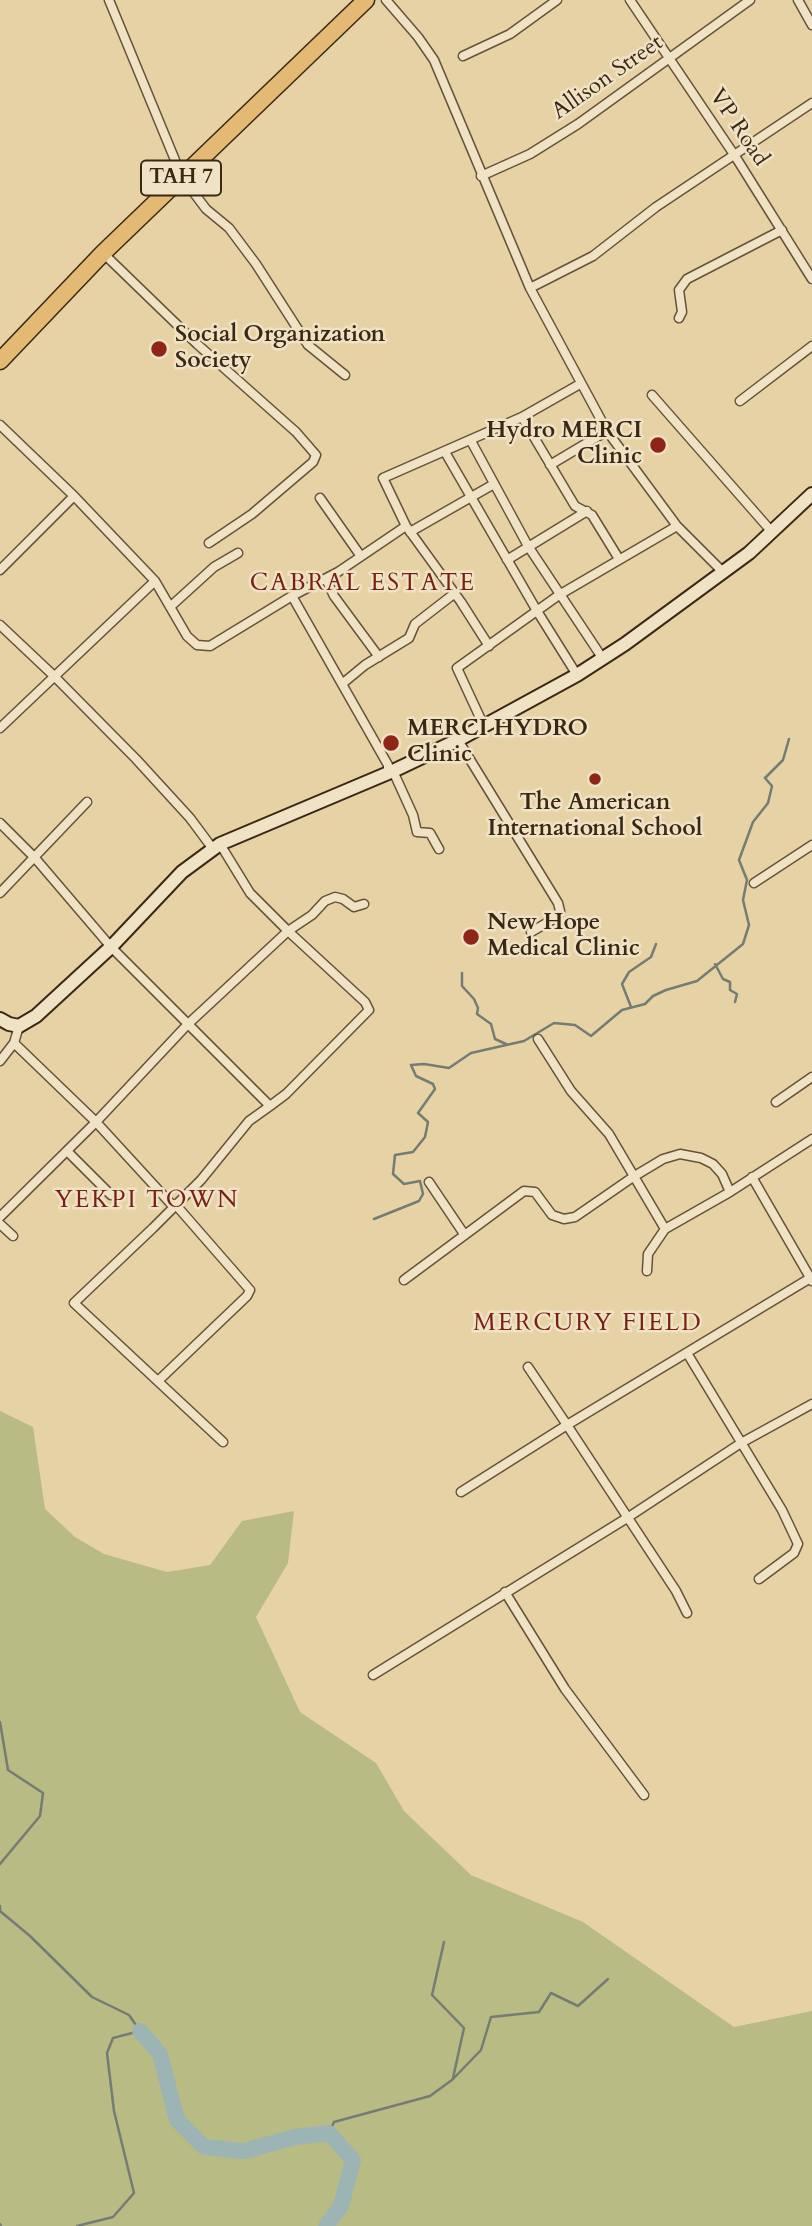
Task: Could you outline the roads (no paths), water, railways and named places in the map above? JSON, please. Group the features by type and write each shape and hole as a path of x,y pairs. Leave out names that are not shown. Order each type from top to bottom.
{"highway":[{"name":"TAH 7","path":"0,361 103,253 366,0"}],"street":[{"path":"109,0 182,177 206,209 229,228 256,264 308,345 345,374"},
{"path":"386,0 418,37 433,60 530,288 607,431 677,526 723,572"},
{"path":"463,56 510,34 557,0"},
{"name":"VP Road","path":"630,0 812,279"},
{"name":"Allison Street","path":"481,176 530,154 578,124 750,0"},
{"path":"798,0 812,25"},
{"path":"530,288 593,256 656,207 812,103"},
{"path":"679,318 682,312 681,284 782,230"},
{"path":"103,253 197,344 296,432 316,455 313,462 253,514 209,543"},
{"path":"740,401 812,346"},
{"path":"489,646 408,529 383,478 522,417 580,384"},
{"path":"652,395 772,532"},
{"path":"522,417 575,506 587,510 619,559"},
{"path":"0,425 75,496 155,580 187,636 197,645 209,646 292,596 326,579 360,555 494,484"},
{"path":"550,465 607,431"},
{"path":"471,441 528,546 603,659"},
{"path":"445,452 577,675"},
{"path":"0,1018 19,1026 36,1016 111,947 182,872 216,847 391,772 458,740 577,675 723,572 772,532 812,494"},
{"path":"0,570 75,496"},
{"path":"320,498 360,555"},
{"path":"507,560 587,510"},
{"path":"483,724 457,668 559,595 677,526"},
{"path":"170,607 214,568 238,553"},
{"path":"326,579 334,596 379,657"},
{"path":"0,728 155,580"},
{"path":"342,684 409,638 415,624 454,593"},
{"path":"292,596 388,765 413,815 417,832 430,833 439,849"},
{"path":"0,625 54,675 136,759 216,847 250,893 365,1002 369,1010 286,1094 249,1121 201,1180 74,1303 223,1442"},
{"path":"458,740 558,903 560,911 557,917 531,932"},
{"path":"0,893 87,802"},
{"path":"0,822 35,858 111,947 270,1106"},
{"path":"754,883 812,845"},
{"path":"0,1217 96,1122 187,1025 288,931 335,897 354,907 364,904"},
{"path":"0,1061 14,1043 19,1026"},
{"path":"538,1039 571,1091 609,1134 665,1229"},
{"path":"14,1043 96,1122 250,1290 247,1296 159,1381"},
{"path":"776,1102 812,1077"},
{"path":"647,1271 649,1254 665,1229 730,1192 812,1139"},
{"path":"67,1151 111,1195"},
{"path":"404,1280 464,1234 530,1189 552,1215 564,1219 575,1217 663,1159 680,1154 701,1158 713,1164 722,1174 730,1192"},
{"path":"461,1492 811,1278 752,1177"},
{"path":"429,1182 464,1234"},
{"path":"0,1224 13,1237"},
{"path":"687,1353 782,1510 798,1544 794,1553 759,1579"},
{"path":"528,1367 676,1591 687,1612"},
{"path":"373,1675 627,1518 741,1443 812,1404"},
{"path":"505,1592 565,1689 644,1795"}],"waterway":[{"path":"374,1219 419,1201 423,1194 420,1181 404,1184 393,1174 395,1155 413,1152 425,1137 428,1122 418,1113 435,1089 433,1084 416,1076 411,1065 449,1068 471,1053 524,1041 554,1023 575,1025 591,1036 622,1010 645,1004 653,996 666,990 697,981 743,944 749,925 743,900 747,880 739,860 753,822 768,803 772,786 765,778 783,760 789,739"},
{"path":"631,1007 622,984 629,972 651,957 656,944"},
{"path":"715,964 723,979 730,982 730,990 737,994 735,1002"},
{"path":"462,973 462,986 474,999 478,1008 477,1014 491,1024 495,1039 506,1044"},
{"path":"0,1722 8,1770 43,1793 40,1816 0,1864"},
{"path":"0,1906 0,1911 30,1936 92,1997 129,2015 140,2031 113,2038 107,2053 114,2111 134,2193 113,2217 77,2226"},
{"path":"444,1942 432,1995 464,2028 453,2078"},
{"path":"329,2133 334,2122 430,2096 452,2080 481,2050 491,2017 539,2012 551,1993 578,2006 608,1979"},
{"path":"140,2031 160,2054 177,2120 204,2147 244,2151 295,2137 329,2133 353,2160 341,2206 326,2226"}],"place":[{"name":"Social Organization Society","path":"159,349"},
{"name":"Hydro MERCI Clinic","path":"658,445"},
{"name":"MERCI HYDRO Clinic","path":"391,743"},
{"name":"The American International School","path":"595,779"},
{"name":"New Hope Medical Clinic","path":"471,937"}],"district":[{"name":"CABRAL ESTATE","path":"363,584"},
{"name":"YEKPI TOWN","path":"147,1201"},
{"name":"MERCURY FIELD","path":"588,1324"}]}
